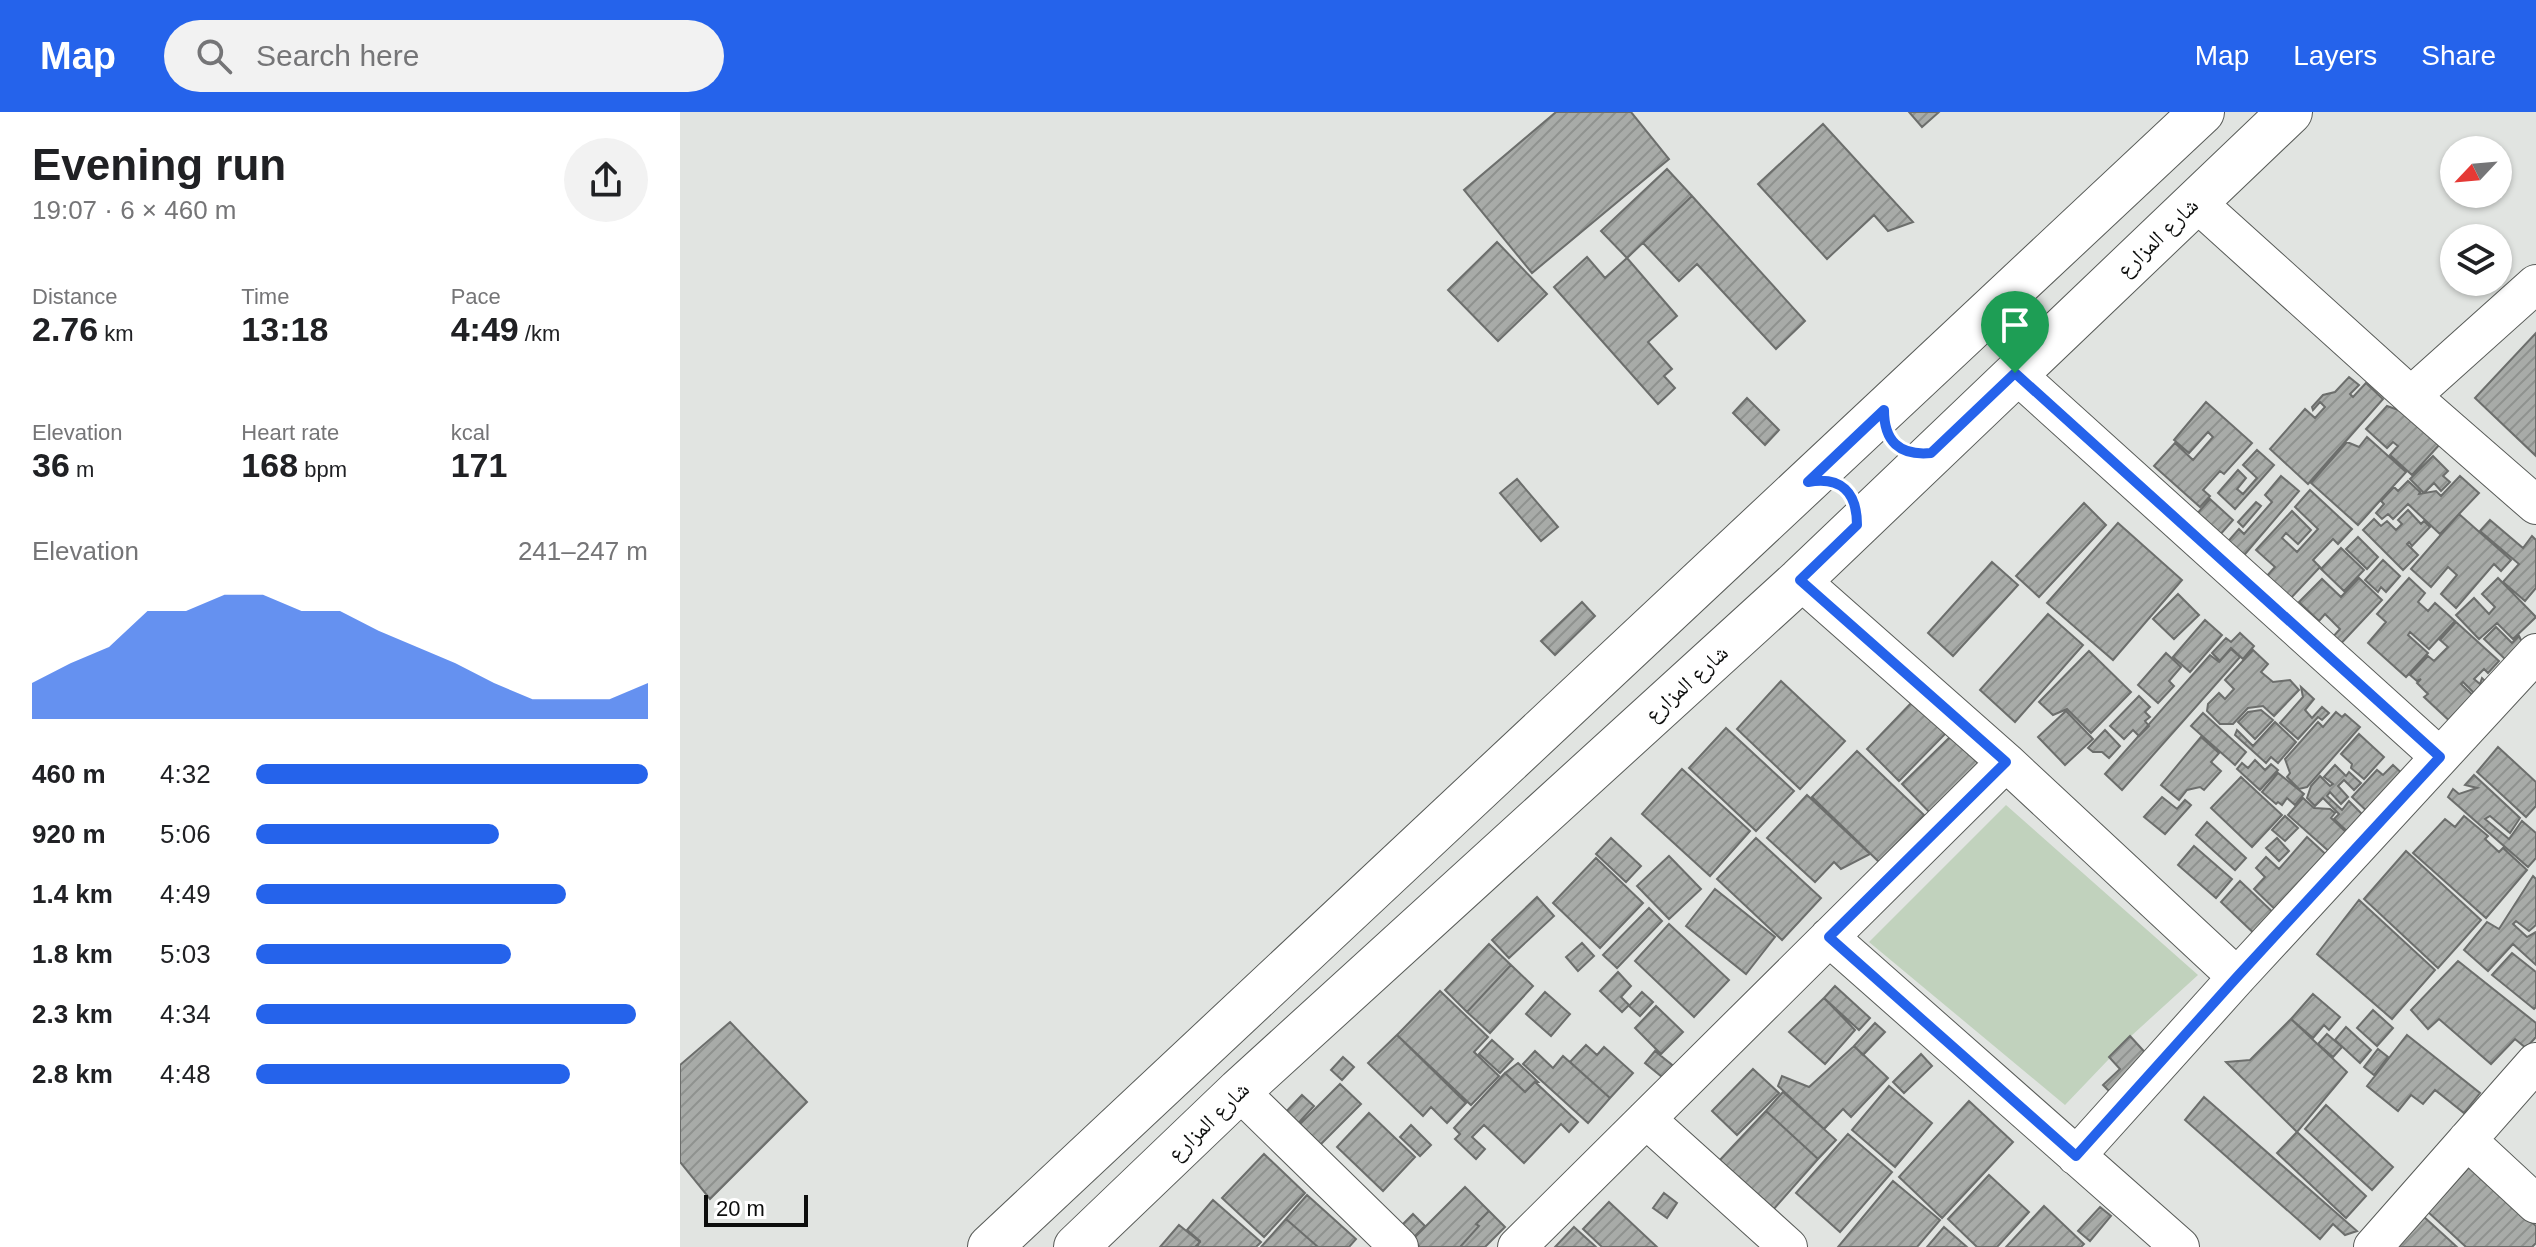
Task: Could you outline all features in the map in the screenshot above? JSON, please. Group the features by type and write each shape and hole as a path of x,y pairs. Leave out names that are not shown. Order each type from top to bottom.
{"street":[{"path":"990,1247 2202,112"},
{"name":"شارع المزارع","path":"1076,1247 1239,1091 1800,580 2290,112"},
{"path":"2195,201 2536,505"},
{"path":"2411,396 2536,284"},
{"path":"2015,373 2440,757"},
{"path":"1884,410 1884,425 1890,439 1901,450 1916,455 1931,453"},
{"path":"1808,482 1823,479 1838,484 1850,494 1857,509 1857,525"},
{"path":"1800,580 2006,762 2237,977"},
{"path":"2076,1156 2536,653"},
{"path":"1517,1247 2006,762"},
{"path":"1829,937 2180,1247"},
{"path":"2373,1247 2536,1062"},
{"path":"1239,1091 1399,1247"},
{"path":"1646,1119 1788,1247"},
{"path":"2467,1140 2536,1204"}],"green space":[{"path":"2006,805 2198,975 2130,1037 2065,1105 1869,942"}],"building":[{"path":"1556,112 1631,112 1669,159 1532,273 1464,190"},
{"path":"1909,112 1939,112 1922,127"},
{"path":"1823,124 1913,222 1888,231 1874,215 1827,259 1758,184"},
{"path":"1667,169 1692,196 1627,258 1601,231"},
{"path":"1692,196 1805,321 1776,349 1697,264 1679,281 1643,243"},
{"path":"1497,242 1547,294 1498,341 1448,290"},
{"path":"1587,257 1605,278 1627,258 1677,316 1648,342 1672,369 1664,376 1675,388 1658,404 1554,287"},
{"path":"2536,333 2536,456 2475,398"},
{"path":"2349,377 2359,385 2350,394 2353,397 2366,383 2383,399 2308,484 2270,449 2305,409 2315,418 2325,407 2320,402 2313,410 2312,407 2323,395 2335,392"},
{"path":"1747,398 1779,430 1765,445 1733,413"},
{"path":"2206,402 2252,443 2224,474 2220,471 2203,490 2210,496 2200,507 2154,466 2175,443 2193,460 2213,437 2208,432 2189,453 2174,440"},
{"path":"2387,406 2404,412 2440,444 2412,475 2390,455 2398,446 2393,442 2387,448 2366,429"},
{"path":"2367,437 2406,472 2358,525 2311,483 2347,442 2359,447"},
{"path":"2257,450 2274,465 2235,509 2218,493 2238,470 2246,478 2237,489 2243,494 2257,478 2243,465"},
{"path":"2433,456 2448,471 2443,476 2450,482 2441,491 2434,483 2424,493 2410,479"},
{"path":"2281,476 2299,491 2240,560 2224,546 2239,529 2244,534 2272,502 2265,495"},
{"path":"2460,476 2479,493 2440,534 2408,504 2393,519 2388,514 2382,519 2376,513 2384,504 2381,501 2394,487 2398,491 2408,481 2419,494 2436,491 2441,496"},
{"path":"1517,479 1558,527 1541,541 1500,493"},
{"path":"2310,490 2352,529 2338,544 2333,539 2313,560 2320,567 2289,600 2265,578 2275,567 2256,550 2292,511 2311,530 2298,544 2286,533 2282,538 2297,552 2318,529 2295,507"},
{"path":"2210,499 2233,520 2211,545 2188,524"},
{"path":"2256,502 2261,506 2243,527 2238,522"},
{"path":"2084,503 2106,525 2039,597 2016,576"},
{"path":"2408,510 2421,524 2424,521 2430,527 2412,546 2409,542 2407,544 2418,555 2403,570 2363,530 2374,519 2381,526 2387,521 2396,530 2402,524 2398,520"},
{"path":"2459,514 2511,560 2501,571 2494,564 2456,608 2441,594 2457,575 2448,567 2431,587 2411,569"},
{"path":"2490,520 2523,548 2532,536 2536,540 2536,588 2525,601 2503,582 2519,564 2480,531"},
{"path":"2118,523 2182,580 2113,660 2047,603"},
{"path":"2358,537 2378,557 2367,569 2346,549"},
{"path":"2341,548 2364,570 2344,591 2321,569"},
{"path":"2383,560 2400,576 2386,592 2381,587 2378,592 2365,580"},
{"path":"1992,562 2018,585 1953,656 1928,633"},
{"path":"2359,578 2382,600 2333,652 2331,639 2340,629 2325,614 2319,621 2299,602 2322,579 2341,597"},
{"path":"2409,578 2425,593 2418,602 2428,611 2435,603 2455,621 2429,649 2410,632 2408,635 2428,653 2406,677 2368,643 2386,622 2377,614"},
{"path":"2498,578 2536,617 2513,639 2497,623 2479,639 2456,615 2474,598 2489,614 2495,607 2482,594"},
{"path":"2178,594 2199,615 2174,639 2153,619"},
{"path":"1582,602 1595,616 1555,655 1541,641"},
{"path":"2048,614 2083,645 2015,722 1980,690"},
{"path":"2205,620 2222,635 2190,672 2173,657"},
{"path":"2456,622 2499,661 2488,673 2484,669 2474,679 2480,684 2482,678 2488,684 2477,696 2463,682 2461,684 2479,701 2455,726 2424,697 2428,694 2417,683 2421,679 2417,681 2410,675 2428,656 2434,661 2448,647 2440,640"},
{"path":"2496,627 2512,643 2519,636 2522,642 2509,663 2484,639"},
{"path":"2240,633 2254,646 2243,659 2231,648 2220,661 2212,653 2226,638 2231,642"},
{"path":"2231,649 2240,657 2122,790 2105,774 2210,655 2219,662"},
{"path":"2253,650 2268,664 2261,672 2273,682 2290,680 2299,690 2274,716 2263,706 2248,708 2233,724 2220,724 2207,711 2208,704 2219,693 2225,699 2234,689 2225,680"},
{"path":"2089,651 2131,692 2091,733 2067,709 2053,715 2039,702"},
{"path":"2166,653 2181,667 2169,681 2174,686 2158,703 2138,685"},
{"path":"1781,681 1845,741 1800,789 1737,729"},
{"path":"2301,687 2314,699 2305,710 2312,718 2322,707 2329,713 2322,720 2318,717 2298,739 2280,723 2303,697"},
{"path":"2139,696 2150,707 2145,712 2150,717 2145,721 2149,726 2139,736 2133,730 2124,739 2110,726"},
{"path":"1915,699 1947,732 1899,781 1867,749"},
{"path":"2261,710 2273,720 2255,739 2238,722 2248,712"},
{"path":"2066,711 2093,739 2065,765 2038,737"},
{"path":"2336,712 2342,717 2345,714 2360,727 2307,787 2299,789 2287,777 2290,773 2285,759 2318,722 2323,727"},
{"path":"2203,713 2246,752 2235,765 2191,726"},
{"path":"2275,722 2296,742 2278,763 2271,757 2266,763 2235,735 2237,730 2253,746"},
{"path":"1726,728 1794,791 1756,831 1689,768"},
{"path":"2105,730 2120,746 2109,758 2102,752 2093,752 2088,748"},
{"path":"2359,734 2384,757 2364,779 2341,754"},
{"path":"1951,736 1986,771 1937,820 1902,784"},
{"path":"2201,737 2219,753 2211,762 2221,771 2204,790 2200,787 2187,790 2179,800 2161,785"},
{"path":"2498,747 2536,782 2536,806 2526,817 2477,772"},
{"path":"1857,751 1924,815 1879,862 1812,797"},
{"path":"2255,760 2265,770 2271,764 2278,770 2260,790 2237,769 2242,763 2248,768"},
{"path":"2335,765 2346,776 2349,772 2361,783 2354,790 2344,780 2338,786 2348,797 2341,804 2330,792 2327,796 2342,810 2349,801 2365,817 2349,833 2334,819 2339,814 2323,798 2315,806 2307,798 2311,786 2320,776 2330,786 2333,784 2324,777"},
{"path":"2393,765 2408,779 2373,817 2352,797 2377,770 2383,775"},
{"path":"1682,769 1750,831 1710,876 1642,814"},
{"path":"2278,773 2304,794 2295,805 2287,798 2282,805 2276,804 2262,792"},
{"path":"2474,775 2520,818 2510,833 2490,816 2485,819 2509,839 2522,821 2536,833 2536,858 2528,867 2448,797 2453,789 2459,794 2477,788 2465,785"},
{"path":"2241,777 2282,815 2252,847 2211,808"},
{"path":"1807,795 1870,854 1841,869 1834,862 1815,882 1767,838"},
{"path":"2162,797 2177,809 2185,800 2191,805 2165,834 2144,817"},
{"path":"2303,798 2314,808 2330,809 2335,813 2331,818 2349,835 2332,854 2288,815"},
{"path":"2285,816 2298,828 2285,841 2272,830"},
{"path":"2464,816 2488,836 2485,839 2499,852 2503,848 2527,870 2486,918 2413,853 2445,819 2455,827"},
{"path":"2207,822 2246,858 2235,870 2196,835"},
{"path":"2307,837 2333,861 2283,917 2254,889 2265,877 2256,868 2266,857 2279,869"},
{"path":"1611,838 1641,866 1626,882 1596,854"},
{"path":"1756,838 1821,898 1782,940 1717,879"},
{"path":"2277,838 2289,851 2279,861 2266,848"},
{"path":"2194,846 2232,879 2216,898 2178,865"},
{"path":"2406,851 2481,920 2438,968 2364,899"},
{"path":"1669,856 1701,889 1669,919 1637,886"},
{"path":"1596,858 1643,903 1600,948 1553,903"},
{"path":"2533,876 2536,879 2536,925 2529,931 2516,921 2513,924 2527,937 2536,932 2536,965 2513,944 2488,971 2464,950 2487,922 2499,929"},
{"path":"2240,881 2280,919 2260,939 2221,902"},
{"path":"1715,889 1775,937 1746,974 1686,926"},
{"path":"1537,897 1554,916 1509,958 1492,940"},
{"path":"2359,900 2435,970 2392,1019 2317,954"},
{"path":"1649,908 1662,921 1617,968 1603,955"},
{"path":"1669,924 1729,980 1694,1017 1635,961"},
{"path":"1582,943 1594,956 1578,971 1566,957"},
{"path":"1489,944 1511,965 1467,1012 1445,990"},
{"path":"2512,953 2536,972 2534,1009 2492,975"},
{"path":"2458,961 2536,1023 2536,1037 2526,1048 2515,1039 2491,1064 2439,1019 2428,1029 2411,1010"},
{"path":"1511,965 1533,986 1490,1033 1467,1012"},
{"path":"1618,972 1631,986 1621,997 1629,1005 1622,1012 1600,991"},
{"path":"1835,986 1870,1018 1859,1030 1824,998"},
{"path":"1440,991 1488,1037 1474,1052 1499,1076 1471,1105 1397,1035"},
{"path":"1545,992 1570,1014 1551,1036 1526,1014"},
{"path":"1642,992 1653,1002 1640,1016 1629,1006"},
{"path":"2313,994 2340,1017 2329,1030 2324,1025 2313,1038 2291,1019"},
{"path":"1824,998 1855,1030 1825,1064 1789,1032"},
{"path":"1656,1006 1683,1032 1661,1054 1635,1028"},
{"path":"2373,1010 2393,1028 2377,1046 2357,1028"},
{"path":"2291,1019 2347,1072 2297,1132 2226,1062 2250,1060"},
{"path":"730,1022 807,1102 710,1199 680,1162 680,1065"},
{"path":"1875,1023 1885,1032 1863,1055 1854,1046"},
{"path":"2346,1027 2371,1050 2360,1063 2335,1040"},
{"path":"2327,1034 2342,1047 2333,1057 2318,1044"},
{"path":"1397,1035 1466,1103 1447,1123 1431,1107 1423,1116 1368,1063"},
{"path":"2407,1035 2480,1093 2464,1113 2435,1090 2423,1104 2411,1095 2398,1111 2367,1086"},
{"path":"2130,1036 2151,1059 2113,1095 2103,1085 2120,1069 2109,1057"},
{"path":"1492,1040 1513,1059 1500,1073 1479,1054"},
{"path":"1586,1045 1597,1055 1604,1047 1633,1073 1610,1098 1570,1062"},
{"path":"1854,1046 1888,1078 1851,1117 1843,1109 1824,1129 1778,1086 1782,1076 1809,1087"},
{"path":"2378,1049 2388,1057 2374,1075 2364,1067"},
{"path":"1535,1051 1553,1068 1563,1056 1610,1098 1588,1123 1523,1064"},
{"path":"1655,1051 1677,1069 1667,1081 1645,1063"},
{"path":"1921,1054 1932,1066 1904,1093 1893,1082"},
{"path":"1343,1057 1354,1067 1342,1080 1331,1070"},
{"path":"1518,1063 1538,1082 1525,1092 1505,1073"},
{"path":"1753,1069 1779,1093 1737,1135 1712,1111"},
{"path":"1505,1073 1525,1092 1535,1082 1578,1122 1569,1132 1561,1124 1524,1163 1484,1125 1472,1137 1485,1149 1476,1159 1455,1139 1460,1134 1454,1128"},
{"path":"1340,1084 1361,1104 1314,1151 1294,1130"},
{"path":"1889,1086 1932,1123 1895,1167 1852,1130"},
{"path":"1783,1092 1836,1140 1818,1159 1766,1111"},
{"path":"1302,1095 1314,1106 1293,1129 1281,1117"},
{"path":"2204,1097 2357,1231 2345,1235 2333,1224 2320,1239 2185,1120"},
{"path":"1969,1101 2013,1142 1942,1218 1899,1177"},
{"path":"2326,1105 2393,1167 2372,1190 2305,1129"},
{"path":"1766,1111 1818,1159 1772,1211 1718,1162"},
{"path":"1369,1113 1415,1157 1383,1191 1337,1147"},
{"path":"1411,1125 1431,1145 1420,1156 1400,1137"},
{"path":"2297,1132 2366,1196 2346,1218 2277,1153"},
{"path":"1848,1134 1892,1172 1840,1232 1796,1193"},
{"path":"1264,1154 1305,1193 1264,1237 1222,1198"},
{"path":"2471,1165 2536,1226 2536,1243 2532,1247 2466,1247 2428,1212"},
{"path":"1989,1175 2029,1212 1997,1247 1977,1247 1948,1219"},
{"path":"1893,1181 1940,1220 1917,1247 1838,1247"},
{"path":"1465,1187 1489,1211 1476,1224 1479,1226 1460,1247 1420,1247 1412,1240"},
{"path":"1664,1193 1677,1203 1667,1218 1653,1208"},
{"path":"1307,1195 1356,1239 1349,1247 1318,1247 1286,1219"},
{"path":"1213,1200 1261,1242 1256,1247 1197,1247 1200,1241 1187,1230"},
{"path":"1609,1202 1657,1247 1602,1247 1583,1229"},
{"path":"2044,1206 2084,1244 2081,1247 2006,1247"},
{"path":"2100,1207 2111,1216 2090,1241 2078,1231"},
{"path":"1489,1211 1505,1227 1485,1247 1460,1247 1479,1226 1476,1224"},
{"path":"1413,1214 1425,1226 1410,1241 1398,1229"},
{"path":"2423,1216 2457,1247 2395,1247"},
{"path":"1286,1219 1318,1247 1261,1247"},
{"path":"1179,1225 1200,1242 1195,1247 1160,1247"},
{"path":"1574,1227 1596,1247 1555,1247"},
{"path":"1944,1227 1967,1247 1927,1247"}],"route":[{"path":"2015,373 2440,757 2076,1156 1829,937 2006,762 1800,580 1857,525 1857,509 1850,494 1838,484 1823,479 1808,482 1884,410 1884,425 1890,439 1901,450 1916,455 1931,453 2015,373"}]}
